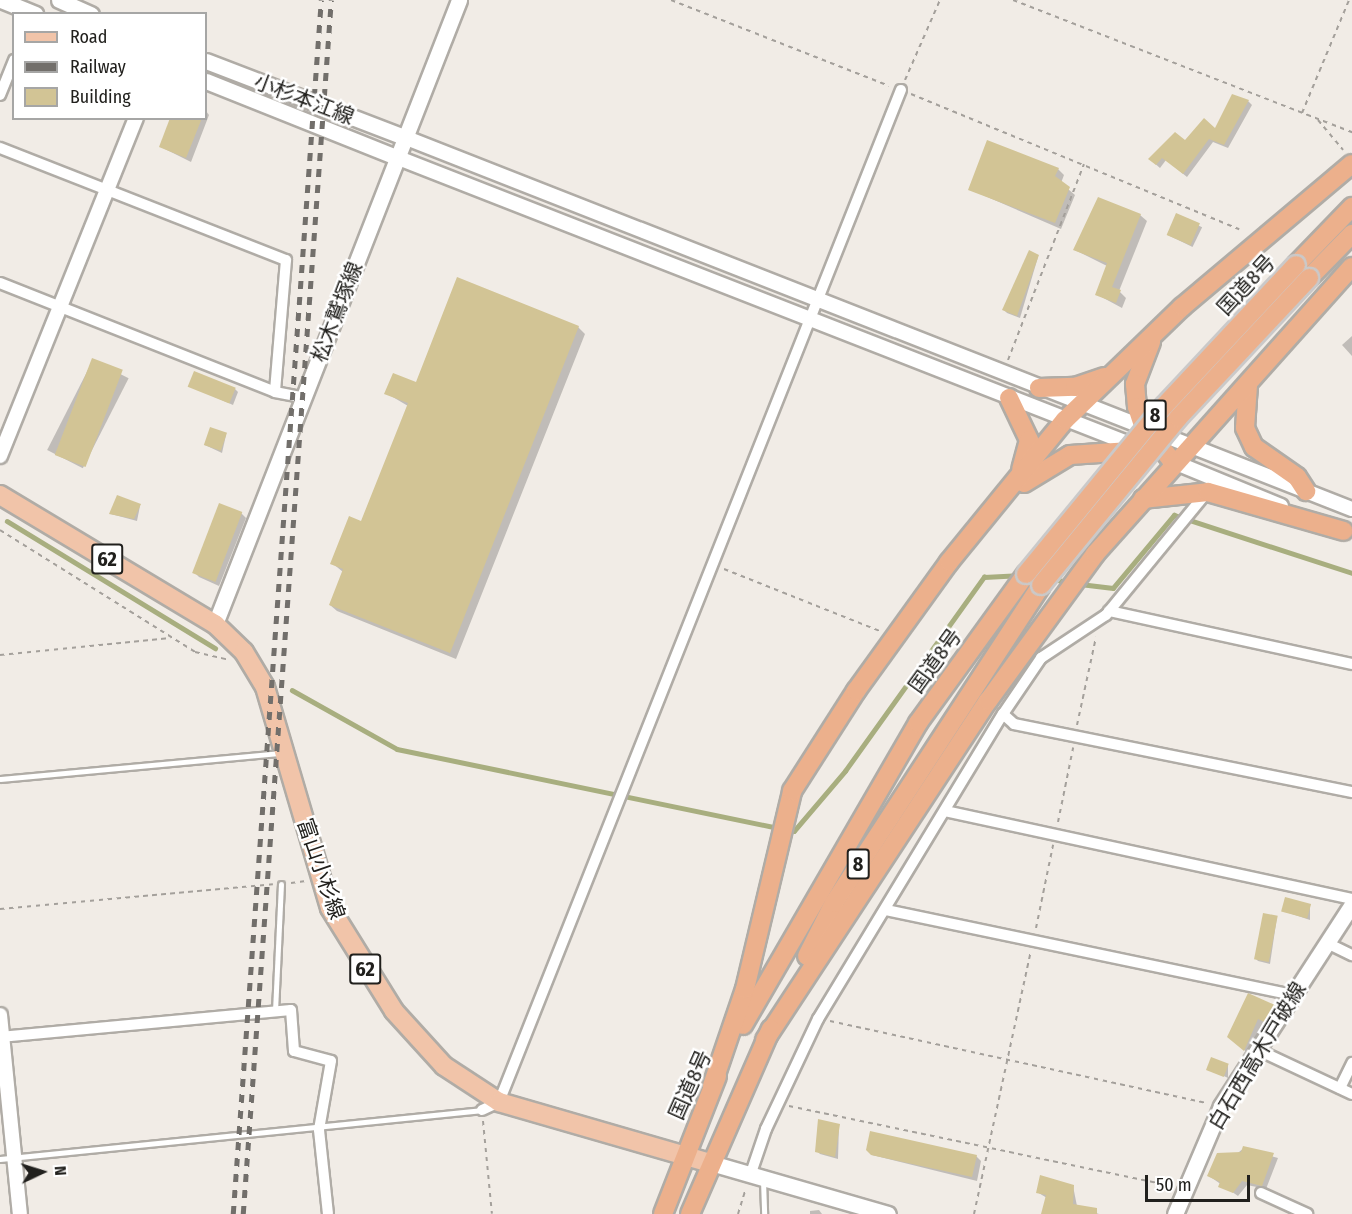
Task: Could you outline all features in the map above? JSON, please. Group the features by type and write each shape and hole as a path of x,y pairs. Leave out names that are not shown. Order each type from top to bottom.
{"highway":[{"path":"712,1086 745,989 792,791 894,637 1065,420 1158,329 1352,164"},
{"name":"国道8号","path":"663,1214 682,1158 712,1086 775,963 918,723 1026,574 1164,405 1352,207"},
{"name":"国道8号","path":"690,1214 765,1040 834,903 1041,585 1178,418 1352,234"},
{"path":"765,1040 988,701 1095,554 1173,462 1248,384 1352,267"},
{"path":"1158,329 1135,384 1143,425 1173,462"},
{"path":"1039,388 1084,385 1113,373"},
{"path":"1248,384 1245,428 1254,447 1297,477 1306,491"},
{"path":"1008,494 1027,459 1029,440 1009,398"},
{"path":"1008,494 1070,455 1145,450"},
{"path":"1143,499 1208,492 1348,533"}],"main road":[{"path":"1,0 31,12"},
{"path":"59,0 86,12"},
{"name":"松木鷲塚線","path":"215,624 459,0"},
{"name":"小杉本江線","path":"207,61 404,137"},
{"name":"小杉本江線","path":"207,81 396,157"},
{"name":"富山小杉線","path":"0,495 215,624 247,657 265,687 321,880 351,950 394,1011 444,1066 490,1106 682,1158 711,1163"},
{"name":"白石西高木戸破線","path":"1175,1214 1221,1106 1352,904"},
{"path":"711,1163 756,1178 888,1214"}],"street":[{"path":"0,95 12,65"},
{"path":"490,1106 712,567 901,90"},
{"path":"0,456 135,120"},
{"path":"404,137 818,302 1039,388 1143,425 1189,446 1352,509"},
{"path":"0,148 286,260 275,393"},
{"path":"396,157 1145,450 1348,533"},
{"path":"0,283 62,305 275,393 305,398"},
{"path":"756,1178 778,1103 818,1019 1003,714 1041,658 1109,611 1208,492"},
{"path":"1109,611 1352,664"},
{"path":"1003,714 1014,724 1352,792"},
{"path":"945,811 1352,898"},
{"path":"886,910 1292,995"},
{"path":"1327,943 1352,955"},
{"path":"1,1037 291,1010 294,1051 331,1061 319,1130 328,1214"},
{"path":"0,1015 20,1214"},
{"path":"1256,1049 1352,1094"},
{"path":"1340,1088 1352,1063"},
{"path":"1261,1193 1307,1214"}],"lane":[{"path":"0,779 286,753"},
{"path":"275,1011 281,884"},
{"path":"0,1159 319,1130 490,1106"},
{"path":"756,1178 764,1214"}],"path":[{"path":"671,0 901,90 1239,229"},
{"path":"901,90 940,0"},
{"path":"1013,0 1352,132"},
{"path":"1302,113 1349,0"},
{"path":"1316,118 1352,157"},
{"path":"1003,374 1084,164"},
{"path":"0,530 172,638 220,662 247,657"},
{"path":"712,567 894,637"},
{"path":"974,1214 1100,619"},
{"path":"0,655 172,638"},
{"path":"0,909 321,880"},
{"path":"818,1019 1221,1106"},
{"path":"778,1103 1185,1189"},
{"path":"490,1106 492,1214"},
{"path":"738,1214 756,1178"}],"building":[{"path":"1232,94 1249,100 1224,145 1209,139 1183,174 1162,158 1156,165 1148,159 1175,132 1185,140 1204,118 1215,128"},
{"path":"169,120 201,120 186,158 159,147"},
{"path":"987,140 1059,168 1055,176 1070,187 1055,223 968,190"},
{"path":"1098,197 1141,214 1112,287 1121,290 1116,303 1095,295 1107,263 1073,250"},
{"path":"1176,213 1200,223 1191,245 1167,235"},
{"path":"1029,250 1039,255 1017,316 1002,310"},
{"path":"457,277 579,326 450,653 329,605 343,569 330,564 349,516 361,521 408,403 384,394 393,373 416,382"},
{"path":"92,358 123,370 86,467 55,455"},
{"path":"194,371 236,388 229,404 188,387"},
{"path":"210,427 227,433 221,451 204,445"},
{"path":"117,495 141,504 134,519 109,514"},
{"path":"219,503 242,512 215,582 192,573"},
{"path":"1285,897 1311,904 1307,918 1281,911"},
{"path":"1263,913 1278,916 1269,962 1254,959"},
{"path":"1248,993 1275,1005 1264,1022 1258,1019 1244,1051 1227,1037"},
{"path":"1211,1057 1229,1064 1224,1077 1206,1070"},
{"path":"818,1119 840,1124 835,1157 815,1152"},
{"path":"870,1131 977,1155 972,1177 871,1155 866,1150"},
{"path":"1243,1146 1274,1153 1262,1186 1242,1181 1233,1193 1218,1187 1220,1182 1207,1176 1217,1153 1241,1152"},
{"path":"1040,1175 1074,1185 1073,1204 1097,1208 1097,1214 1041,1214 1046,1195 1036,1193"}],"waterway":[{"path":"1080,584 1113,588 1174,515 1352,573"},
{"path":"7,521 215,648"},
{"path":"786,829 794,831 845,771 984,577 1019,575"},
{"path":"1051,579 1069,582"},
{"path":"292,690 397,749 778,828"}],"railway":[{"path":"233,1214 321,0"},
{"path":"243,1214 331,0"}]}
